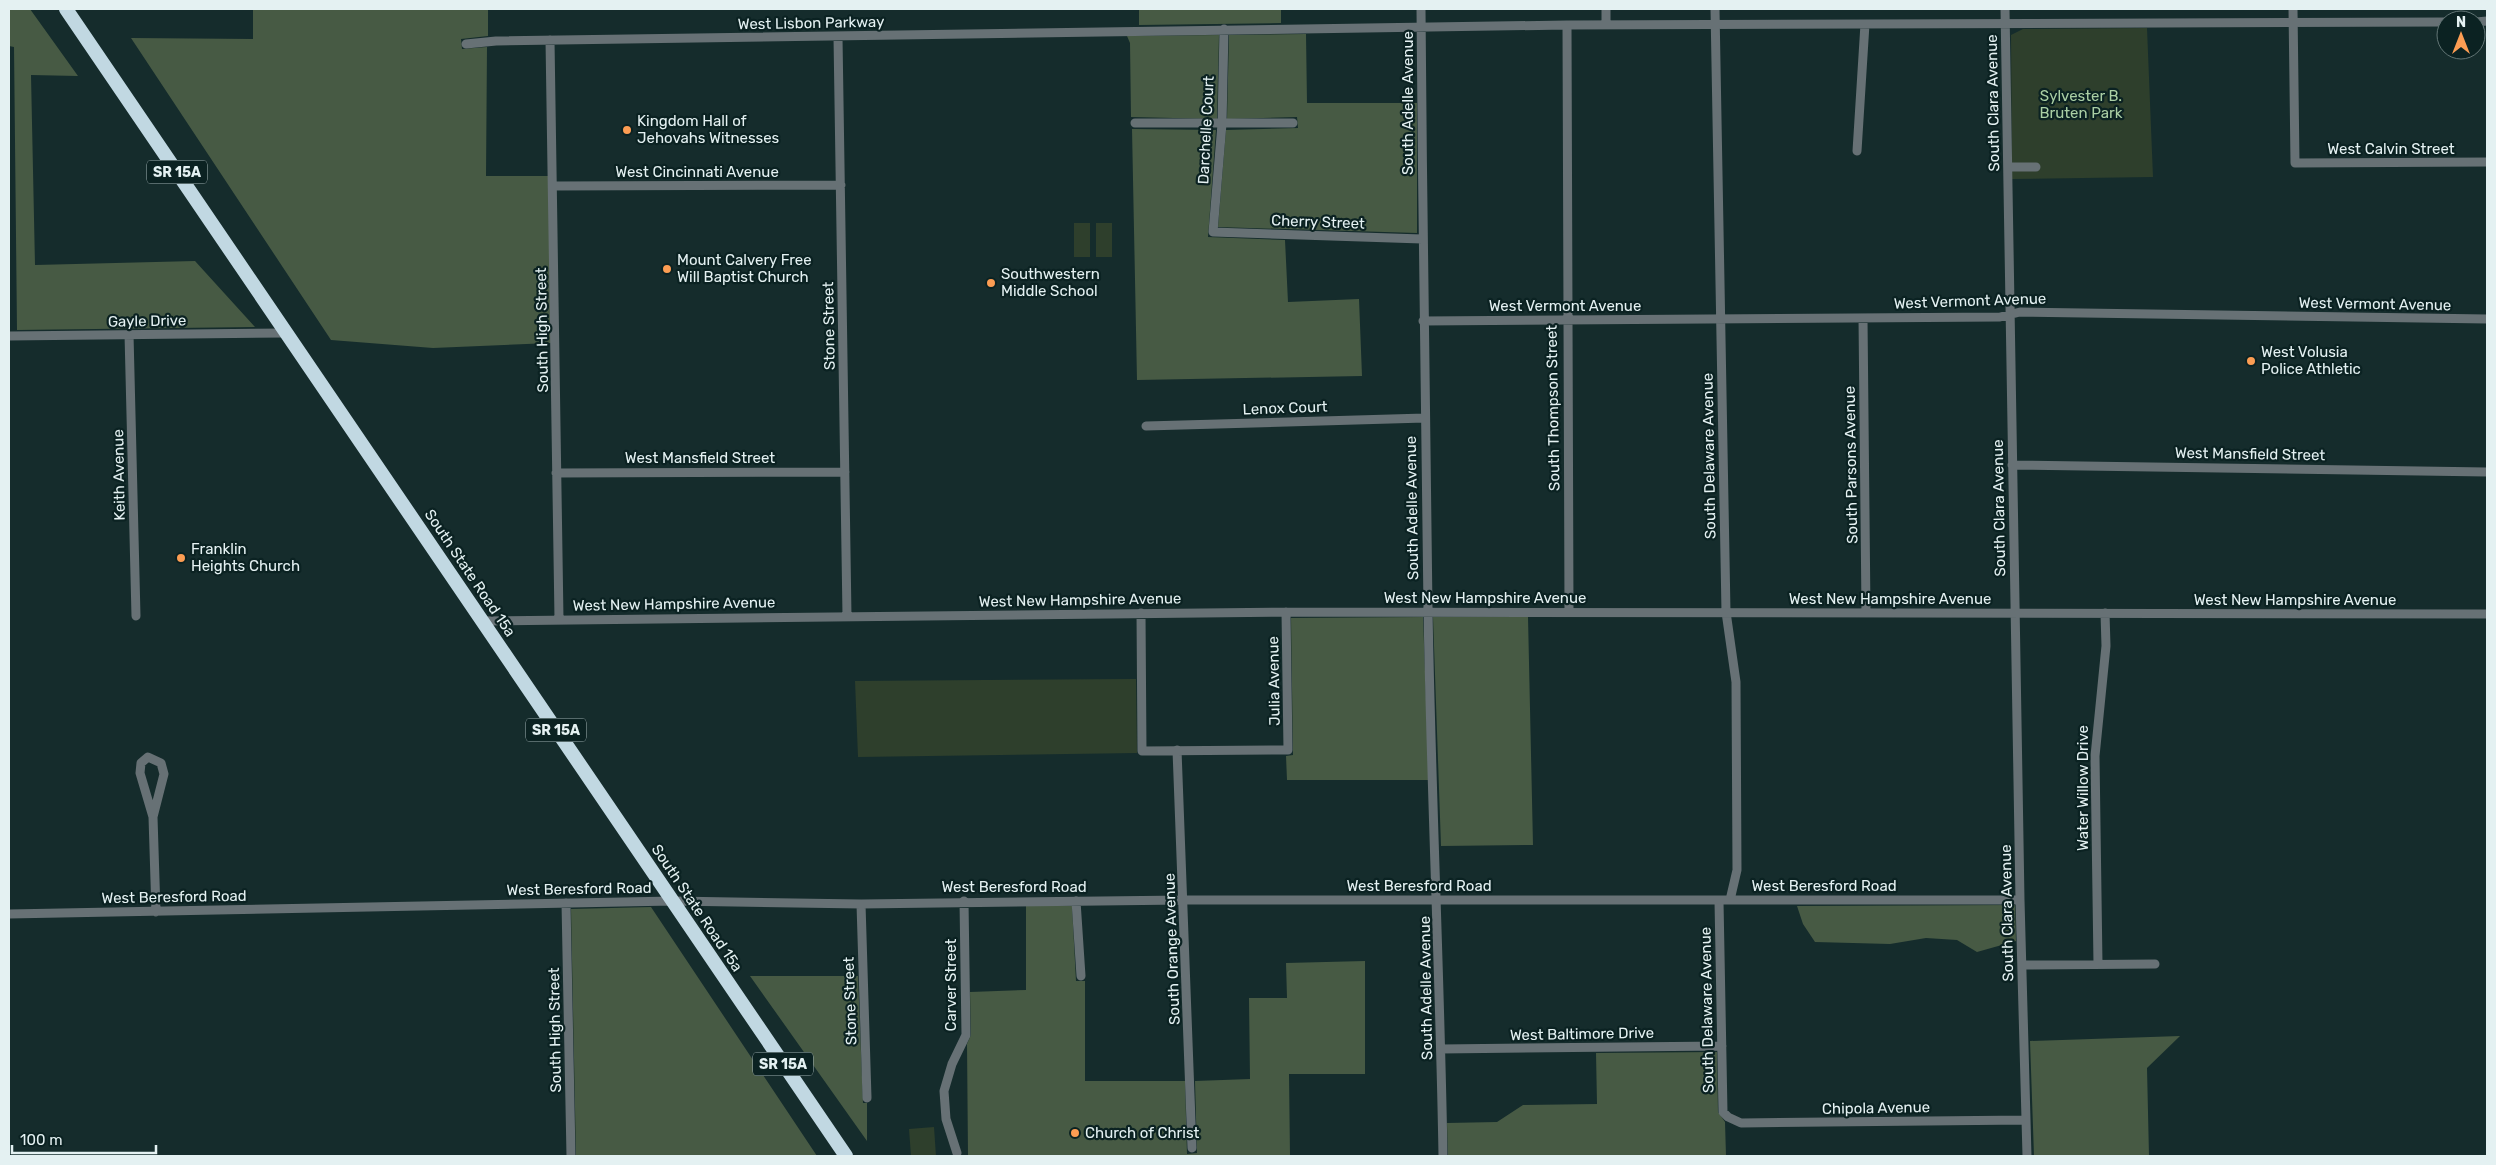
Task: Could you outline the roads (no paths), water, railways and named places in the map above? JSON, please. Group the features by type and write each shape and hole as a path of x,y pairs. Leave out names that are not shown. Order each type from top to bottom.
{"highway":[{"name":"South State Road 15a","path":"68,9 846,1156"}],"street":[{"name":"South Adelle Avenue","path":"1422,9 1422,238 1428,612 1438,900 1443,1156"},
{"path":"1606,9 1606,25"},
{"name":"South Delaware Avenue","path":"1715,9 1726,612 1736,682 1737,870 1730,900"},
{"name":"South Clara Avenue","path":"2006,9 2012,465 2027,1156"},
{"path":"2293,9 2293,22"},
{"name":"West Calvin Street","path":"2293,22 2295,163 2487,162"},
{"name":"West Lisbon Parkway","path":"466,44 496,41 550,40 1567,25 2006,25 2436,22"},
{"path":"1857,151 1865,24"},
{"name":"South Thompson Street","path":"1567,25 1566,320 1569,612"},
{"name":"Darchelle Court","path":"1213,232 1222,124 1224,29"},
{"name":"Stone Street","path":"838,37 847,616"},
{"name":"South High Street","path":"550,40 554,186 559,620"},
{"path":"1135,123 1293,123"},
{"path":"2008,167 2036,167"},
{"name":"West Cincinnati Avenue","path":"554,186 841,185"},
{"name":"Cherry Street","path":"1213,232 1422,238"},
{"name":"West Vermont Avenue","path":"1423,321 2000,317 2020,312 2487,319"},
{"name":"South Parsons Avenue","path":"1863,318 1866,612"},
{"name":"Gayle Drive","path":"9,336 286,333"},
{"name":"Keith Avenue","path":"129,334 136,616"},
{"name":"Lenox Court","path":"1146,426 1425,418"},
{"name":"West Mansfield Street","path":"2012,465 2487,472"},
{"name":"West Mansfield Street","path":"556,473 845,472"},
{"name":"West New Hampshire Avenue","path":"482,621 1286,612 2487,614"},
{"name":"Julia Avenue","path":"1177,750 1288,750 1286,612"},
{"path":"1141,613 1142,751 1177,750"},
{"name":"Water Willow Drive","path":"2098,964 2095,756 2106,646 2105,613"},
{"name":"South Orange Avenue","path":"1177,750 1192,1148"},
{"path":"153,817 164,774 161,762 148,757 141,763 140,773 153,817 156,912"},
{"name":"West Beresford Road","path":"9,914 673,901 861,904 964,901 1184,900 2020,900"},
{"name":"South Delaware Avenue","path":"1719,900 1723,1112 1728,1117"},
{"name":"Carver Street","path":"957,1153 946,1119 944,1091 952,1064 966,1035 964,901"},
{"path":"1076,901 1081,976"},
{"name":"South High Street","path":"566,903 571,1156"},
{"name":"Stone Street","path":"861,904 867,1098"},
{"path":"2022,965 2155,964"},
{"name":"West Baltimore Drive","path":"1441,1049 1722,1046"},
{"name":"Chipola Avenue","path":"1728,1117 1740,1123 2026,1120"}],"place":[{"name":"Kingdom Hall of Jehovahs Witnesses","path":"627,130"},
{"name":"Mount Calvery Free Will Baptist Church","path":"667,269"},
{"name":"Southwestern Middle School","path":"991,283"},
{"name":"West Volusia Police Athletic","path":"2251,361"},
{"name":"Franklin Heights Church","path":"181,558"},
{"name":"Church of Christ","path":"1075,1133"}],"park label":[{"name":"Sylvester B. Bruten Park","path":"2081,104"}]}
